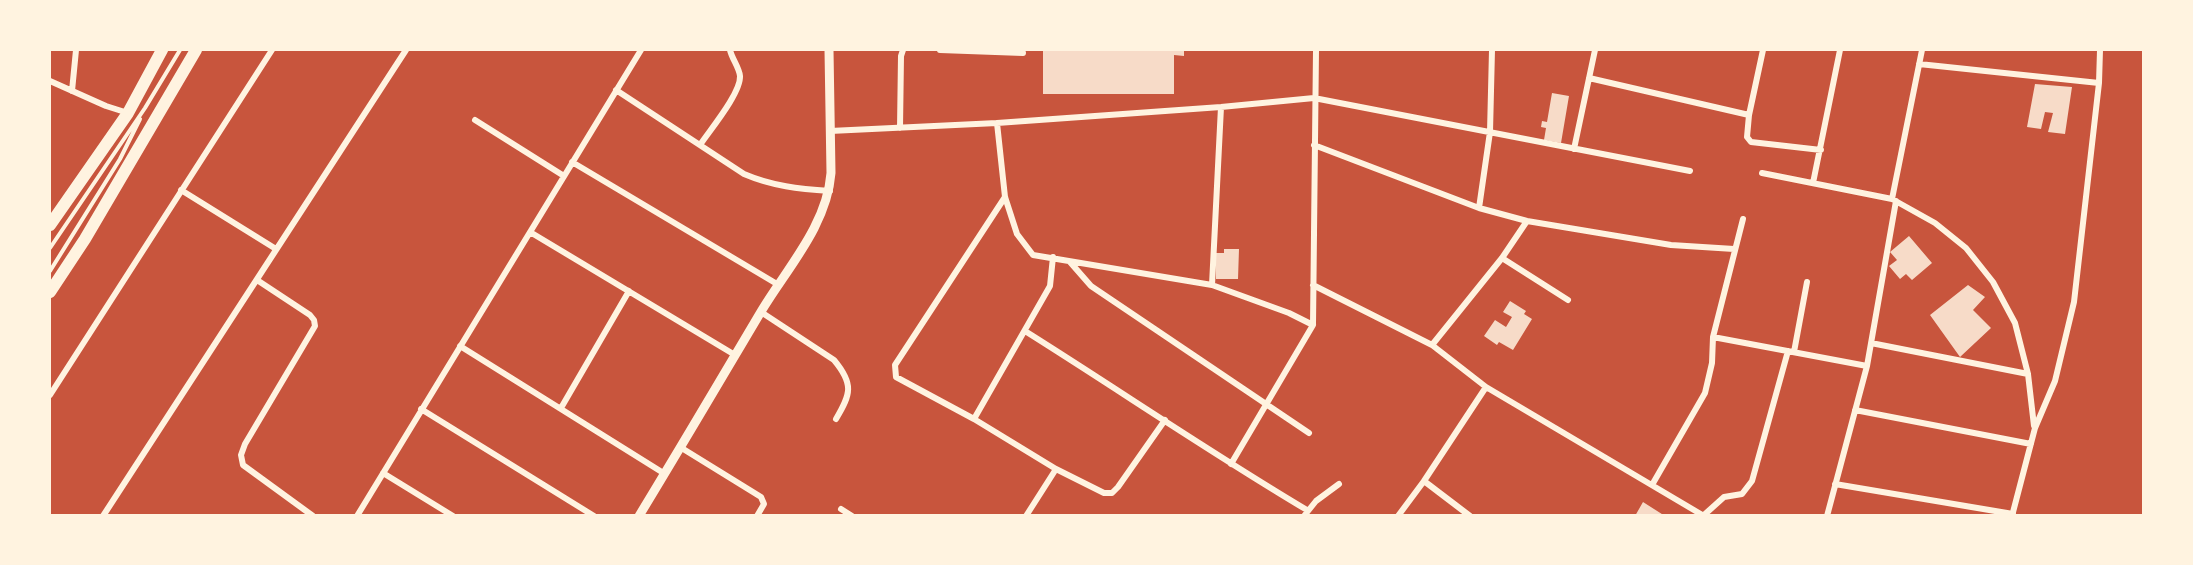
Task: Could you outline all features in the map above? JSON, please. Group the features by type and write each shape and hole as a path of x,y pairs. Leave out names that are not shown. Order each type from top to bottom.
{"main road":[{"path":"50,225 128,113 162,50"},
{"path":"50,292 85,239 196,50"}],"street":[{"path":"72,91 76,50"},
{"path":"50,395 272,50"},
{"path":"103,516 406,50"},
{"path":"357,516 641,50"},
{"path":"700,145 736,91 740,79 730,50"},
{"path":"639,516 777,284 823,212 830,191 829,50"},
{"path":"900,128 903,50"},
{"path":"940,50 1023,53"},
{"path":"1231,464 1313,325 1316,50"},
{"path":"1479,208 1490,132 1492,50"},
{"path":"1574,149 1595,50"},
{"path":"1763,50 1749,115 1747,137 1751,142 1821,150"},
{"path":"1813,183 1840,50"},
{"path":"1827,516 1867,366 1894,200 1922,50"},
{"path":"1835,484 2013,515 2035,428 2055,381 2074,302 2099,82 2100,50"},
{"path":"1919,64 2099,82"},
{"path":"1589,78 1749,115"},
{"path":"50,81 128,113"},
{"path":"616,90 744,174 764,183 795,189 830,191"},
{"path":"830,131 997,123 1314,98 1690,171"},
{"path":"1212,285 1221,107"},
{"path":"475,120 564,176"},
{"path":"997,123 1005,197 1017,234 1033,255 1212,285 1289,313 1313,325"},
{"path":"1314,145 1479,208 1527,220 1671,245 1734,249"},
{"path":"572,162 777,284"},
{"path":"1762,173 1894,200 1935,223 1966,248 1993,282 2015,323 2028,374 2035,428"},
{"path":"181,190 276,249"},
{"path":"1005,197 895,365 896,377 974,419 1056,469 1104,493 1112,493 1165,420"},
{"path":"1652,485 1705,393 1712,363 1713,337 1743,219"},
{"path":"1432,345 1502,258 1527,220"},
{"path":"530,232 735,355"},
{"path":"974,419 1050,286 1053,257"},
{"path":"1502,258 1568,300"},
{"path":"1070,261 1091,286 1309,433"},
{"path":"257,280 310,315 315,326 244,444 241,455 243,465 313,516"},
{"path":"1313,285 1432,345 1486,387 1704,515 1724,497 1742,494 1752,481 1791,352 1807,282"},
{"path":"561,408 629,291"},
{"path":"761,312 834,360 843,371 848,383 849,395 836,419"},
{"path":"1025,331 1305,513 1339,484"},
{"path":"1713,337 1867,366"},
{"path":"1871,343 2028,374"},
{"path":"460,346 664,474"},
{"path":"1398,516 1486,387"},
{"path":"421,409 594,516"},
{"path":"1855,410 2031,444"},
{"path":"680,447 761,496 764,504 757,516"},
{"path":"1026,516 1056,469"},
{"path":"383,474 453,516"},
{"path":"1424,481 1470,516"},
{"path":"841,509 852,516"}],"lane":[{"path":"50,271 120,159 146,108 180,50"},
{"path":"50,248 146,108"}],"building":[{"path":"1043,50 1184,50 1184,56 1174,55 1174,94 1043,94"},
{"path":"2035,84 2072,87 2065,134 2048,132 2053,113 2045,112 2041,129 2027,127"},
{"path":"1552,93 1569,96 1561,143 1544,140 1546,128 1541,127 1542,121 1547,122"},
{"path":"1909,236 1932,263 1912,280 1906,274 1900,279 1889,266 1897,260 1890,252"},
{"path":"1224,249 1239,249 1238,279 1216,279 1216,253 1224,253"},
{"path":"1968,285 1985,297 1973,310 1991,328 1960,357 1930,315"},
{"path":"1510,301 1526,311 1524,314 1532,319 1513,350 1499,342 1497,345 1484,336 1495,320 1506,327 1512,317 1503,312"},
{"path":"1643,502 1665,516 1635,516"}]}
